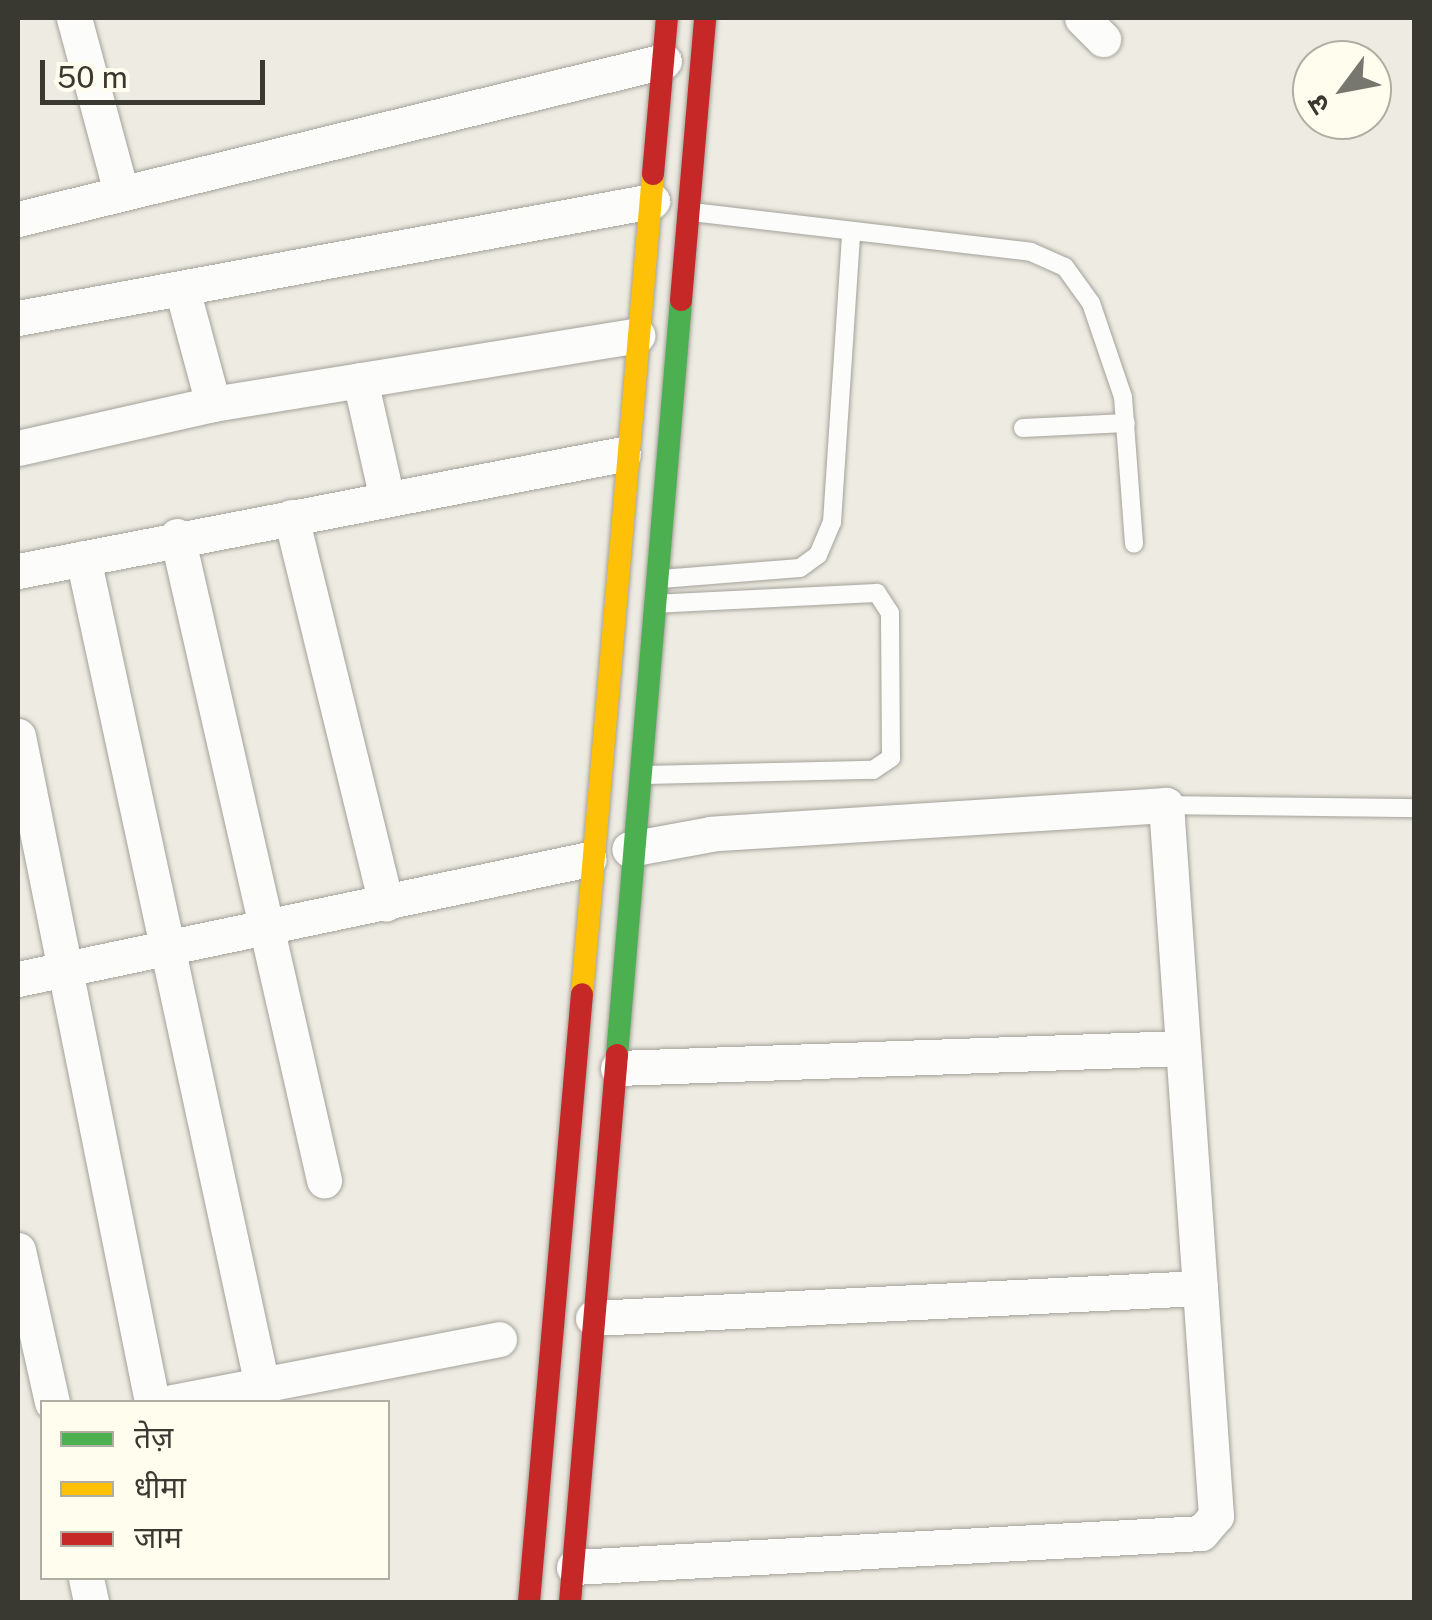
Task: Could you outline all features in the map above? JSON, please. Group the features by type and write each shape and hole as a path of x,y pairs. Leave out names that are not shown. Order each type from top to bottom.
{"main road":[{"path":"530,1602 622,454 652,201 667,18"},
{"path":"570,1602 618,1068 630,848 652,580 690,211 705,18"},
{"path":"602,699 642,706"}],"street":[{"path":"74,18 121,192"},
{"path":"18,219 664,62"},
{"path":"18,318 652,201"},
{"path":"182,289 213,404"},
{"path":"18,448 213,404 637,335"},
{"path":"360,380 387,499"},
{"path":"18,572 177,536 622,454"},
{"path":"291,518 386,903"},
{"path":"177,536 324,1180"},
{"path":"84,558 262,1385"},
{"path":"18,736 152,1400"},
{"path":"574,1567 1209,1531 1216,1516 1166,805 712,834 630,848"},
{"path":"18,979 589,859"},
{"path":"618,1068 1184,1048"},
{"path":"18,1250 52,1400"},
{"path":"593,1318 1200,1288"},
{"path":"184,1400 498,1339"}],"lane":[{"path":"690,211 851,236 1031,252 1065,267 1090,304 1126,423 1134,544"},
{"path":"652,580 800,568 818,555 832,522 851,236"},
{"path":"1023,428 1126,423"},
{"path":"636,776 873,770 891,758 890,613 877,592 650,605"},
{"path":"1166,805 1414,808"}],"traffic: fast":[{"path":"617,1055 681,300"}],"traffic: slow":[{"path":"582,994 653,174"}],"traffic: jam":[{"path":"653,174 667,18"},
{"path":"681,300 705,18"},
{"path":"529,1602 582,994"},
{"path":"570,1602 617,1055"}]}
